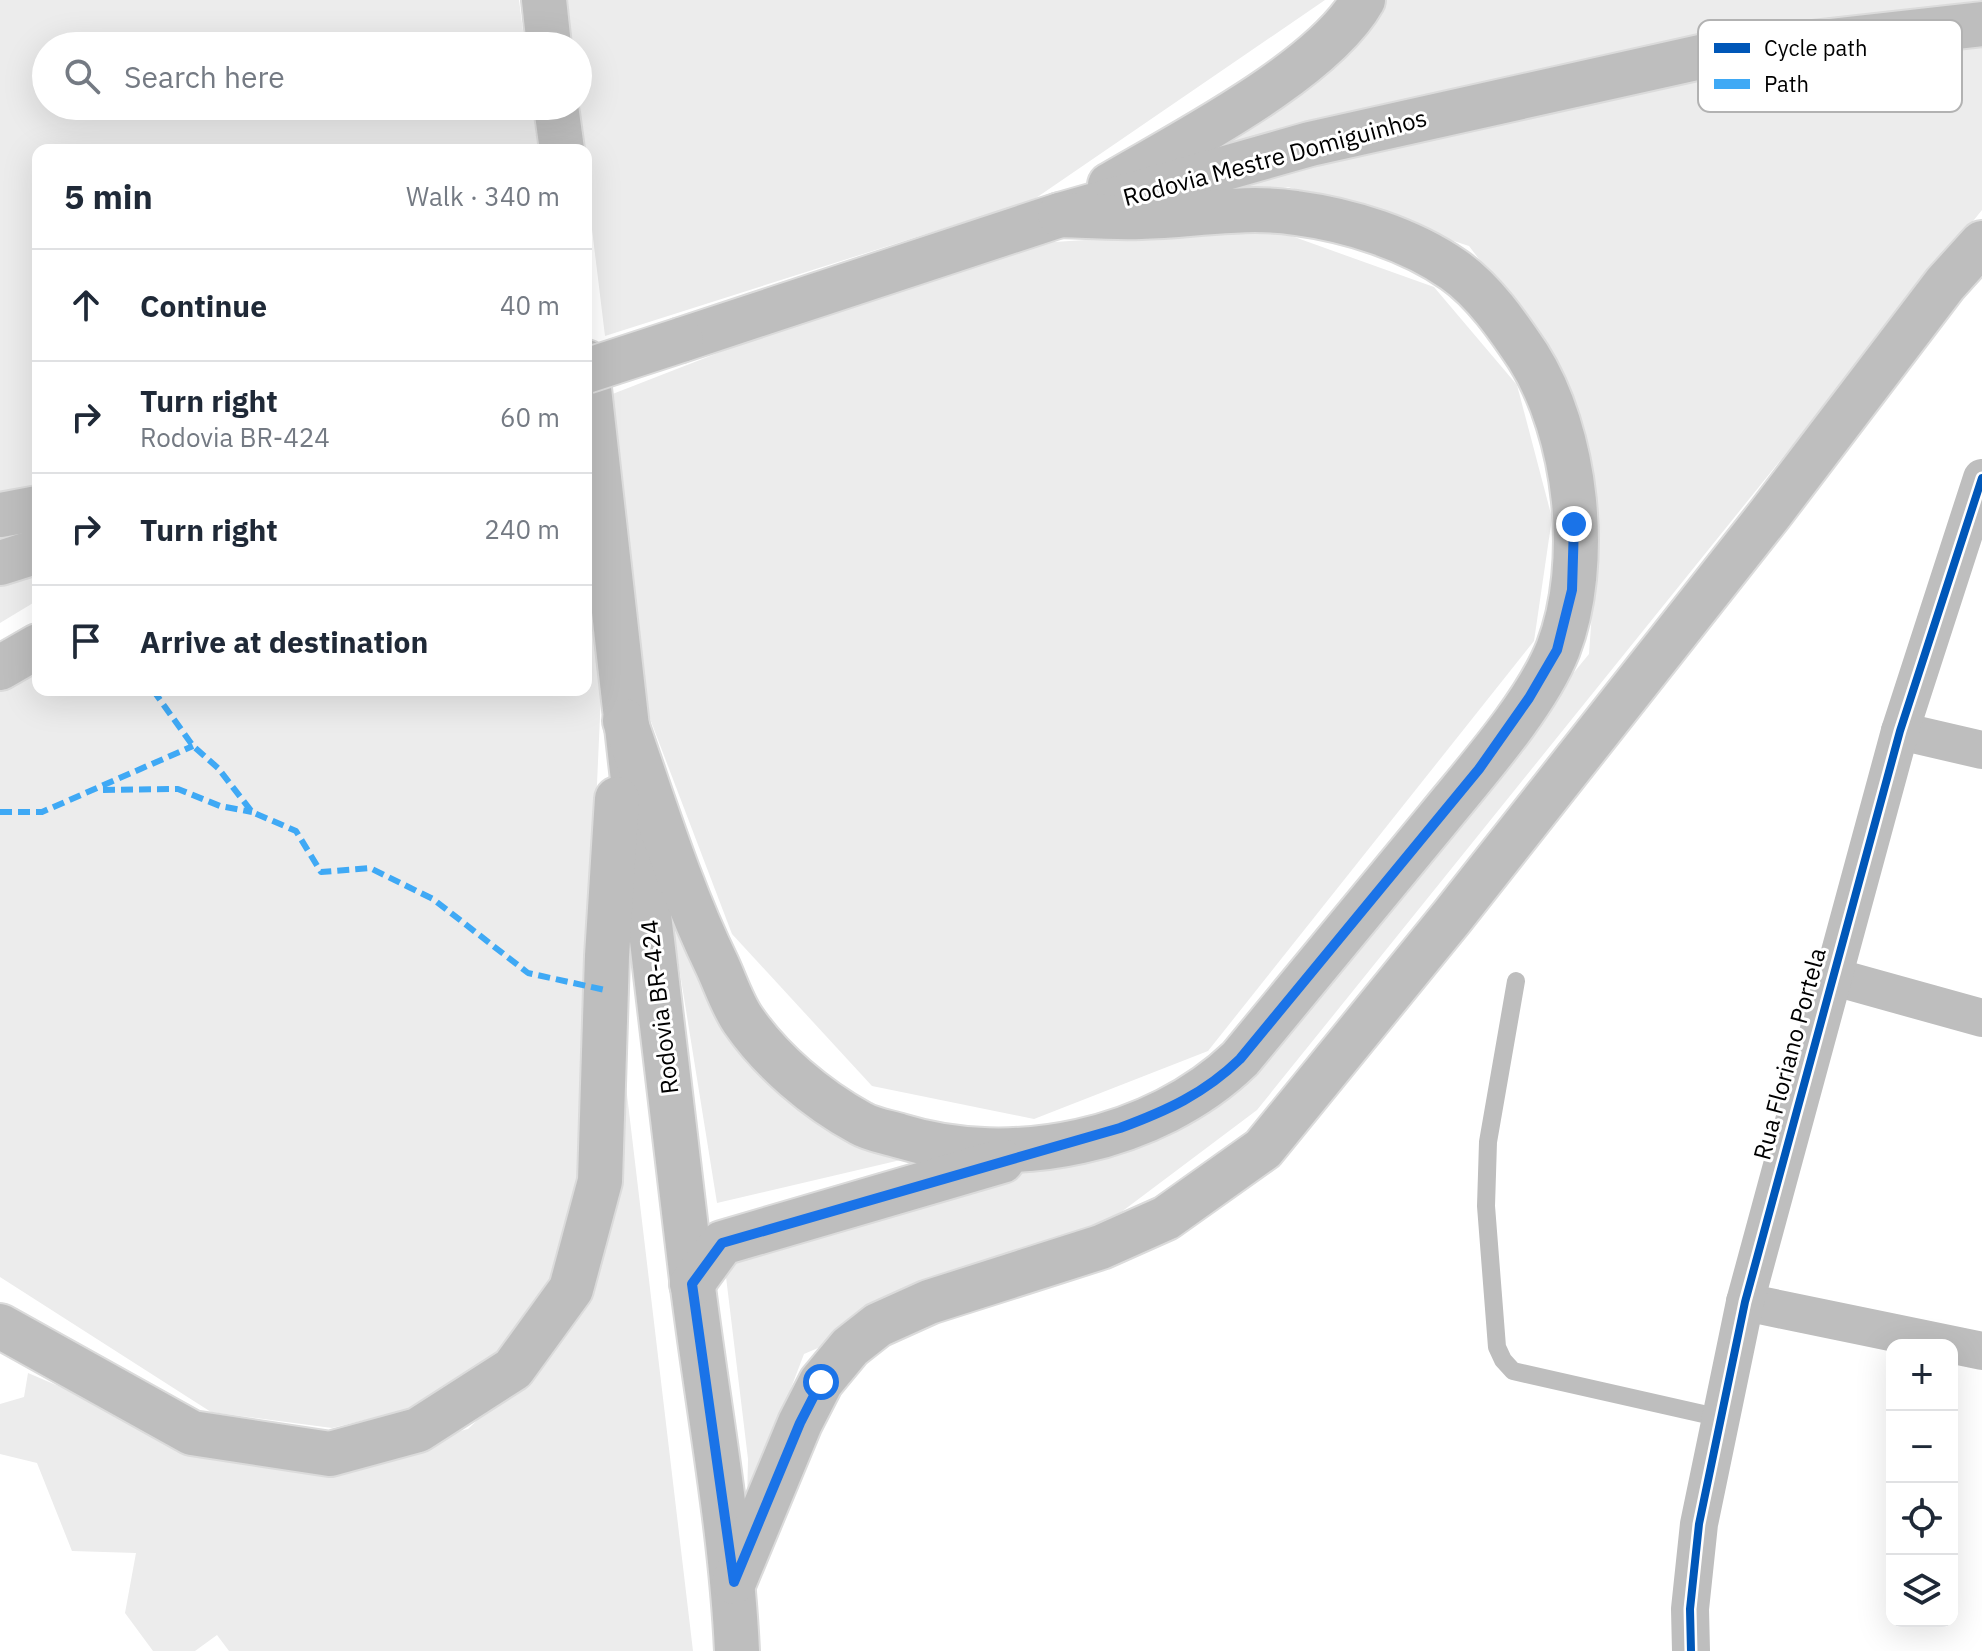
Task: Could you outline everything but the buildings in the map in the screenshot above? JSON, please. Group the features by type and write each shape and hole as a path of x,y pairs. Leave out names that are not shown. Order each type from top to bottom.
{"main road":[{"path":"544,0 547,32"},
{"path":"1060,215 1253,99 1315,54 1363,0"},
{"name":"Rodovia Mestre Domiguinhos","path":"1962,26 1982,24"},
{"name":"Rodovia Mestre Domiguinhos","path":"592,369 1060,215 1310,144 1698,58"},
{"path":"558,120 561,144"},
{"path":"692,1284 722,1243 1120,1128 1178,1106 1215,1083 1240,1059 1479,769 1529,698 1557,650 1572,590 1574,524 1568,454 1545,384 1504,320 1455,271 1407,244 1295,212 1219,211 1140,218 1060,215"},
{"path":"734,1582 800,1423 821,1382 850,1347 878,1325 929,1302 1101,1247 1166,1218 1263,1149 1770,514 1945,284 1982,243"},
{"name":"Rodovia BR-424","path":"592,417 692,1284 734,1582 737,1651"},
{"path":"0,515 32,509"},
{"path":"0,563 32,553"},
{"path":"0,668 32,649"},
{"path":"625,721 696,922 736,1005 743,1019 800,1083 862,1125 932,1146 1035,1151"},
{"path":"0,1326 192,1433 330,1454 418,1430 513,1369 571,1289 600,1181 607,940 625,721"}],"street":[{"name":"Rua Floriano Portela","path":"1691,1651 1690,1609 1699,1524 1745,1302 1831,976 1900,731 1972,542 1982,478"},
{"path":"1900,731 1982,750"},
{"path":"1831,976 1982,1018"},
{"path":"1745,1302 1982,1351"}],"lane":[{"path":"1516,981 1488,1142 1486,1206 1497,1347 1503,1360 1513,1371 1721,1418"}],"shaded area":[{"path":"0,0 519,0 523,32 32,32 32,120 534,120 537,144 32,144 32,489 0,496"},
{"path":"564,0 1325,0 1033,200 605,336 592,229 592,144 582,144 581,120 592,120 592,32 568,32"},
{"path":"1387,0 1982,0 1828,20 1698,20 1698,37 1174,163 1381,15"},
{"path":"1982,40 1982,210 1257,1110 1104,1225 804,1354 747,1503 748,1459 723,1252 1226,1098 1589,654 1598,527 1559,364 1469,246 1288,187 1158,197 1698,79 1698,112 1962,112 1962,43"},
{"path":"1269,228 1434,287 1517,385 1552,518 1534,641 1208,1051 1034,1119 872,1086 732,934 639,690 610,395 993,246"},
{"path":"32,573 32,604 0,623 0,583"},
{"path":"592,601 601,694 580,1166 555,1274 495,1358 418,1407 332,1428 211,1412 0,1277 0,688 32,668 32,696 592,696"},
{"path":"658,836 705,965 847,1116 956,1147 717,1203"},
{"path":"623,1061 693,1651 229,1651 217,1635 195,1651 153,1651 125,1613 136,1553 72,1551 37,1463 0,1454 0,1404 24,1397 28,1373 136,1419 328,1465 468,1429 557,1344"}],"marked path":[{"path":"157,696 193,746 218,768 252,812 296,831 321,872 370,868 433,899 528,973 605,990"},
{"path":"0,812 42,812 193,746"},
{"path":"103,790 178,789 220,806 252,812"}],"cycle path":[{"path":"1691,1651 1690,1609 1699,1524 1745,1302 1900,731 1982,478"}],"route":[{"path":"821,1382 800,1423 734,1582 692,1284 722,1243 1120,1128 1178,1106 1215,1083 1240,1059 1479,769 1529,698 1557,650 1572,590 1574,524"}]}
